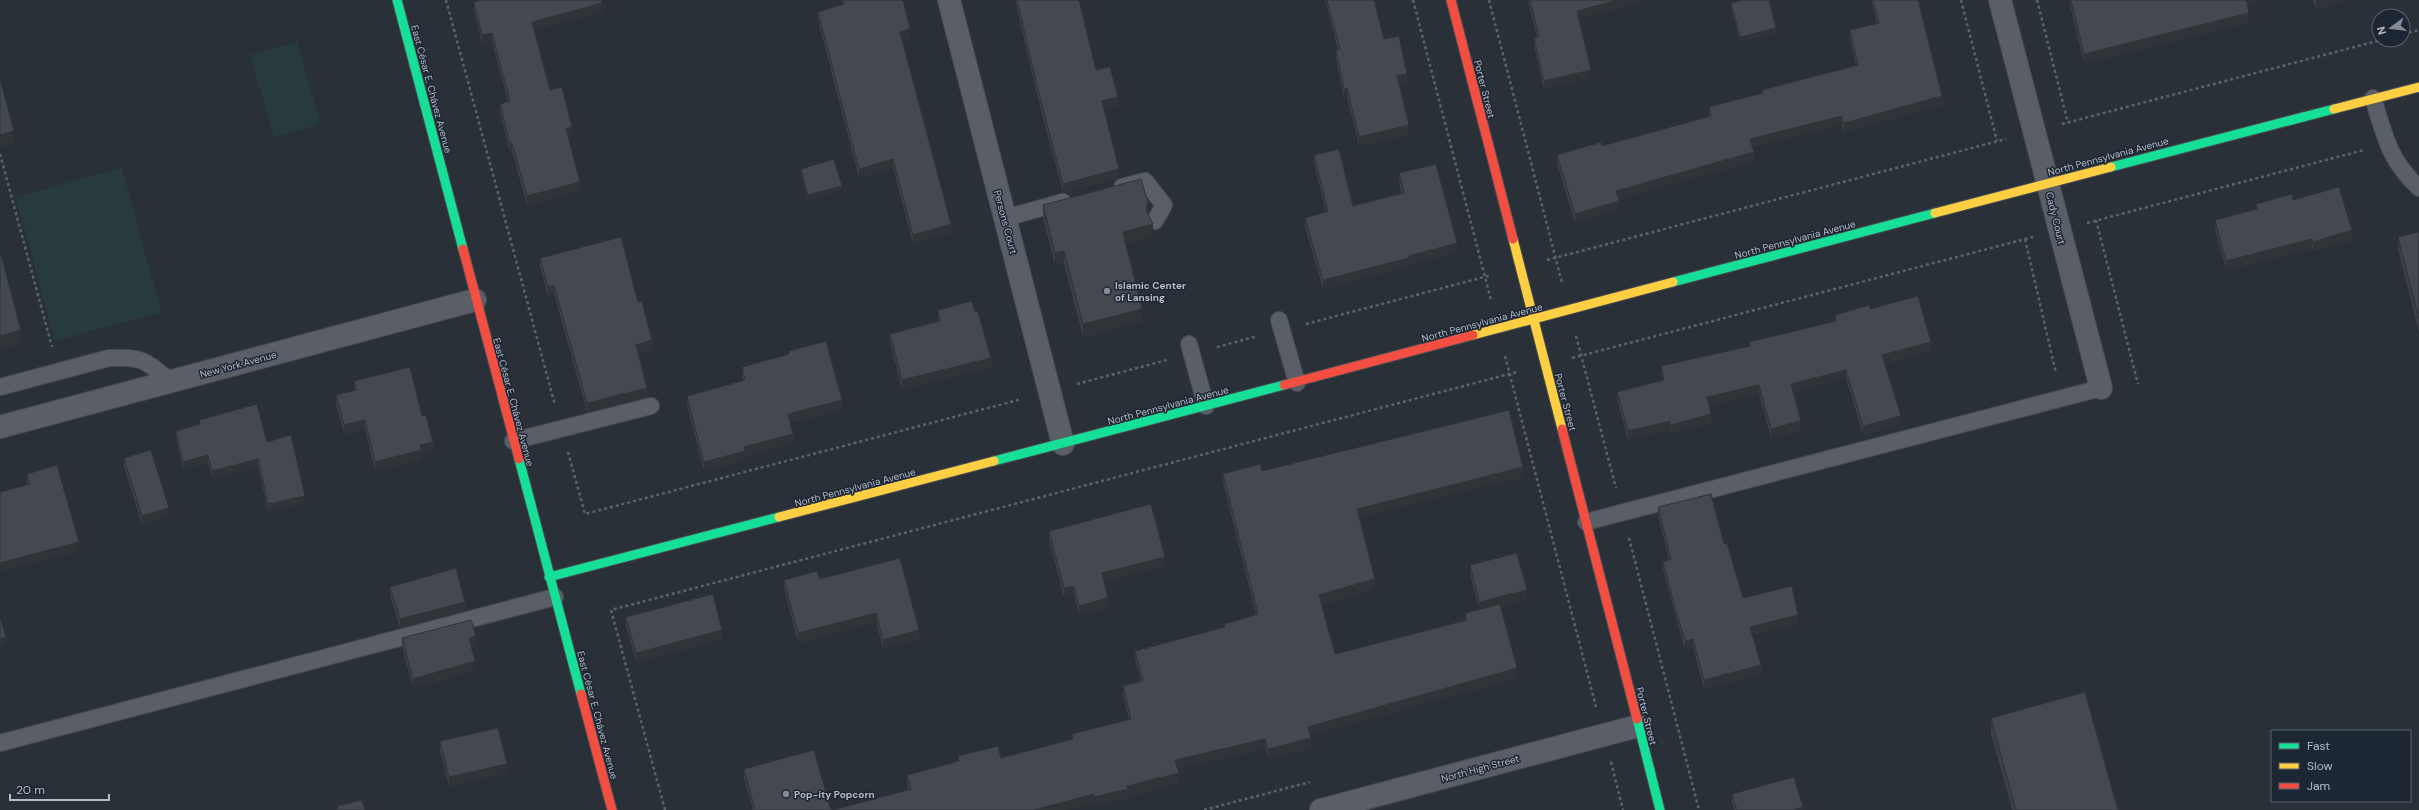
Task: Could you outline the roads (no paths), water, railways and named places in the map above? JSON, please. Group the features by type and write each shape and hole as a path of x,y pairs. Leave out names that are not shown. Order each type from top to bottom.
{"street":[{"name":"East César E. Chávez Avenue","path":"397,0 475,300 612,810"},
{"name":"Persons Court","path":"949,0 1063,444"},
{"name":"Porter Street","path":"1451,0 1660,810"},
{"name":"Cady Court","path":"2000,0 2101,388"},
{"name":"North Pennsylvania Avenue","path":"549,578 1297,383 1498,330 1533,319 2419,86"},
{"name":"New York Avenue","path":"0,427 475,300"},
{"name":"North High Street","path":"1321,810 1638,726"}],"lane":[{"path":"2373,98 2387,144 2402,172 2419,188"},
{"path":"1107,191 1144,181 1164,205 1155,221"},
{"path":"1004,218 1078,198"},
{"path":"1280,325 1297,383"},
{"path":"1191,349 1206,406"},
{"path":"0,387 109,358 127,357 144,360 171,382"},
{"path":"1586,522 2101,388"},
{"path":"513,441 651,406"},
{"path":"0,743 555,597"}],"place":[{"name":"Islamic Center of Lansing","path":"1107,291"},
{"name":"Pop-ity Popcorn","path":"786,794"}]}
